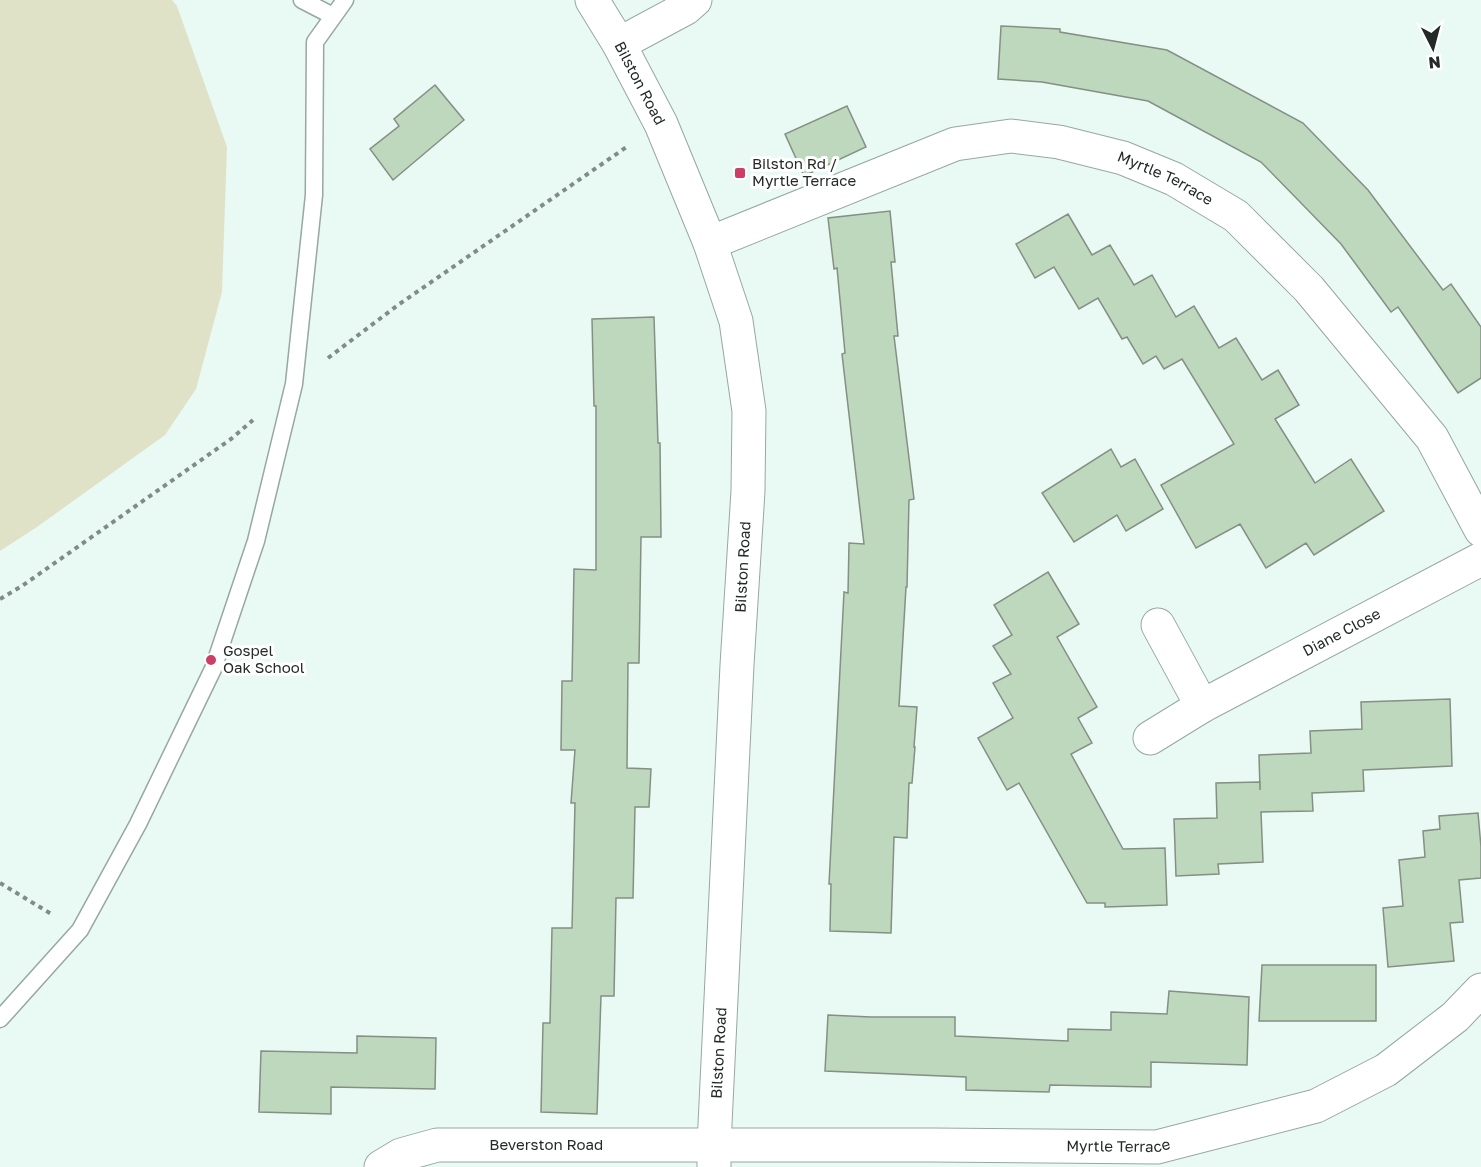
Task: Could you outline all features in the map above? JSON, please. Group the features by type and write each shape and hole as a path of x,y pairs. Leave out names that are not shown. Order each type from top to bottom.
{"street":[{"name":"Bilston Road","path":"592,0 619,44 661,124 710,243 736,321 749,411 748,491 737,665 714,1156"},
{"path":"619,44 686,8 695,0"},
{"name":"Myrtle Terrace","path":"710,243 955,144 1011,136 1059,142 1123,158 1174,179 1236,216 1309,289 1432,438 1481,530"},
{"name":"Diane Close","path":"1150,738 1202,706 1481,559"},
{"path":"1158,625 1202,706"},
{"name":"Myrtle Terrace","path":"714,1156 945,1145 1157,1147 1316,1106 1386,1070 1455,1017 1481,990"},
{"name":"Beverston Road","path":"381,1167 401,1155 437,1145 714,1156"}],"lane":[{"path":"303,0 333,16"},
{"path":"0,1019 80,930 138,824 213,669 255,541 294,384 314,195 315,42 345,0"}],"path":[{"path":"0,883 80,930"}],"green space":[{"path":"0,0 172,0 177,6 227,147 222,292 196,389 165,435 0,551"}],"building":[{"path":"1001,26 1060,29 1060,32 1167,50 1303,123 1368,190 1443,290 1451,284 1481,327 1481,378 1458,393 1398,307 1391,312 1341,244 1261,162 1148,101 1042,82 998,79"},
{"path":"435,85 464,120 393,180 370,149 399,126 394,119"},
{"path":"847,106 866,147 804,176 785,134"},
{"path":"890,211 895,262 891,262 898,336 894,336 914,499 909,500 907,587 899,706 917,707 912,783 909,783 907,838 894,837 891,933 830,931 831,884 829,884 844,592 848,593 849,543 864,544 842,354 845,353 837,268 834,269 828,218"},
{"path":"1068,214 1092,255 1110,245 1134,285 1152,275 1176,317 1194,306 1219,348 1236,338 1262,380 1278,370 1299,405 1275,419 1315,483 1351,459 1384,511 1314,555 1306,543 1266,568 1240,524 1196,548 1161,485 1234,444 1182,359 1164,369 1156,356 1143,364 1127,337 1122,339 1098,298 1079,309 1054,267 1035,278 1016,244"},
{"path":"654,317 658,443 660,443 661,537 641,537 639,663 628,663 627,768 651,769 649,807 635,807 633,898 616,898 614,996 601,996 597,1114 541,1112 543,1023 550,1023 552,928 572,928 575,803 571,803 575,750 561,750 562,681 572,681 574,569 596,570 596,406 594,406 592,319"},
{"path":"1111,449 1121,467 1135,459 1163,509 1126,531 1117,515 1074,542 1042,493"},
{"path":"1048,572 1079,624 1057,637 1097,707 1078,718 1092,743 1071,754 1123,849 1165,848 1167,905 1105,907 1105,903 1087,903 1019,783 1007,790 978,738 1013,718 993,683 1011,674 993,646 1012,635 994,605"},
{"path":"1450,699 1452,766 1363,770 1364,791 1312,793 1313,811 1261,812 1263,862 1218,864 1219,874 1176,876 1174,819 1217,818 1216,783 1260,782 1259,755 1311,753 1310,731 1362,729 1361,702"},
{"path":"1478,813 1481,878 1459,880 1463,922 1450,923 1454,961 1388,967 1383,908 1403,906 1399,860 1425,857 1423,831 1440,829 1439,816"},
{"path":"1262,965 1376,965 1376,1021 1259,1021"},
{"path":"1169,991 1249,997 1247,1065 1151,1062 1151,1087 1050,1085 1049,1092 966,1090 966,1077 825,1071 828,1015 955,1017 955,1036 1068,1041 1068,1029 1111,1030 1111,1012 1167,1014"},
{"path":"357,1036 436,1038 435,1089 331,1087 331,1114 259,1112 261,1051 357,1053"}],"place":[{"name":"Bilston Rd / Myrtle Terrace","path":"740,173"},
{"name":"Gospel Oak School","path":"211,660"}]}
